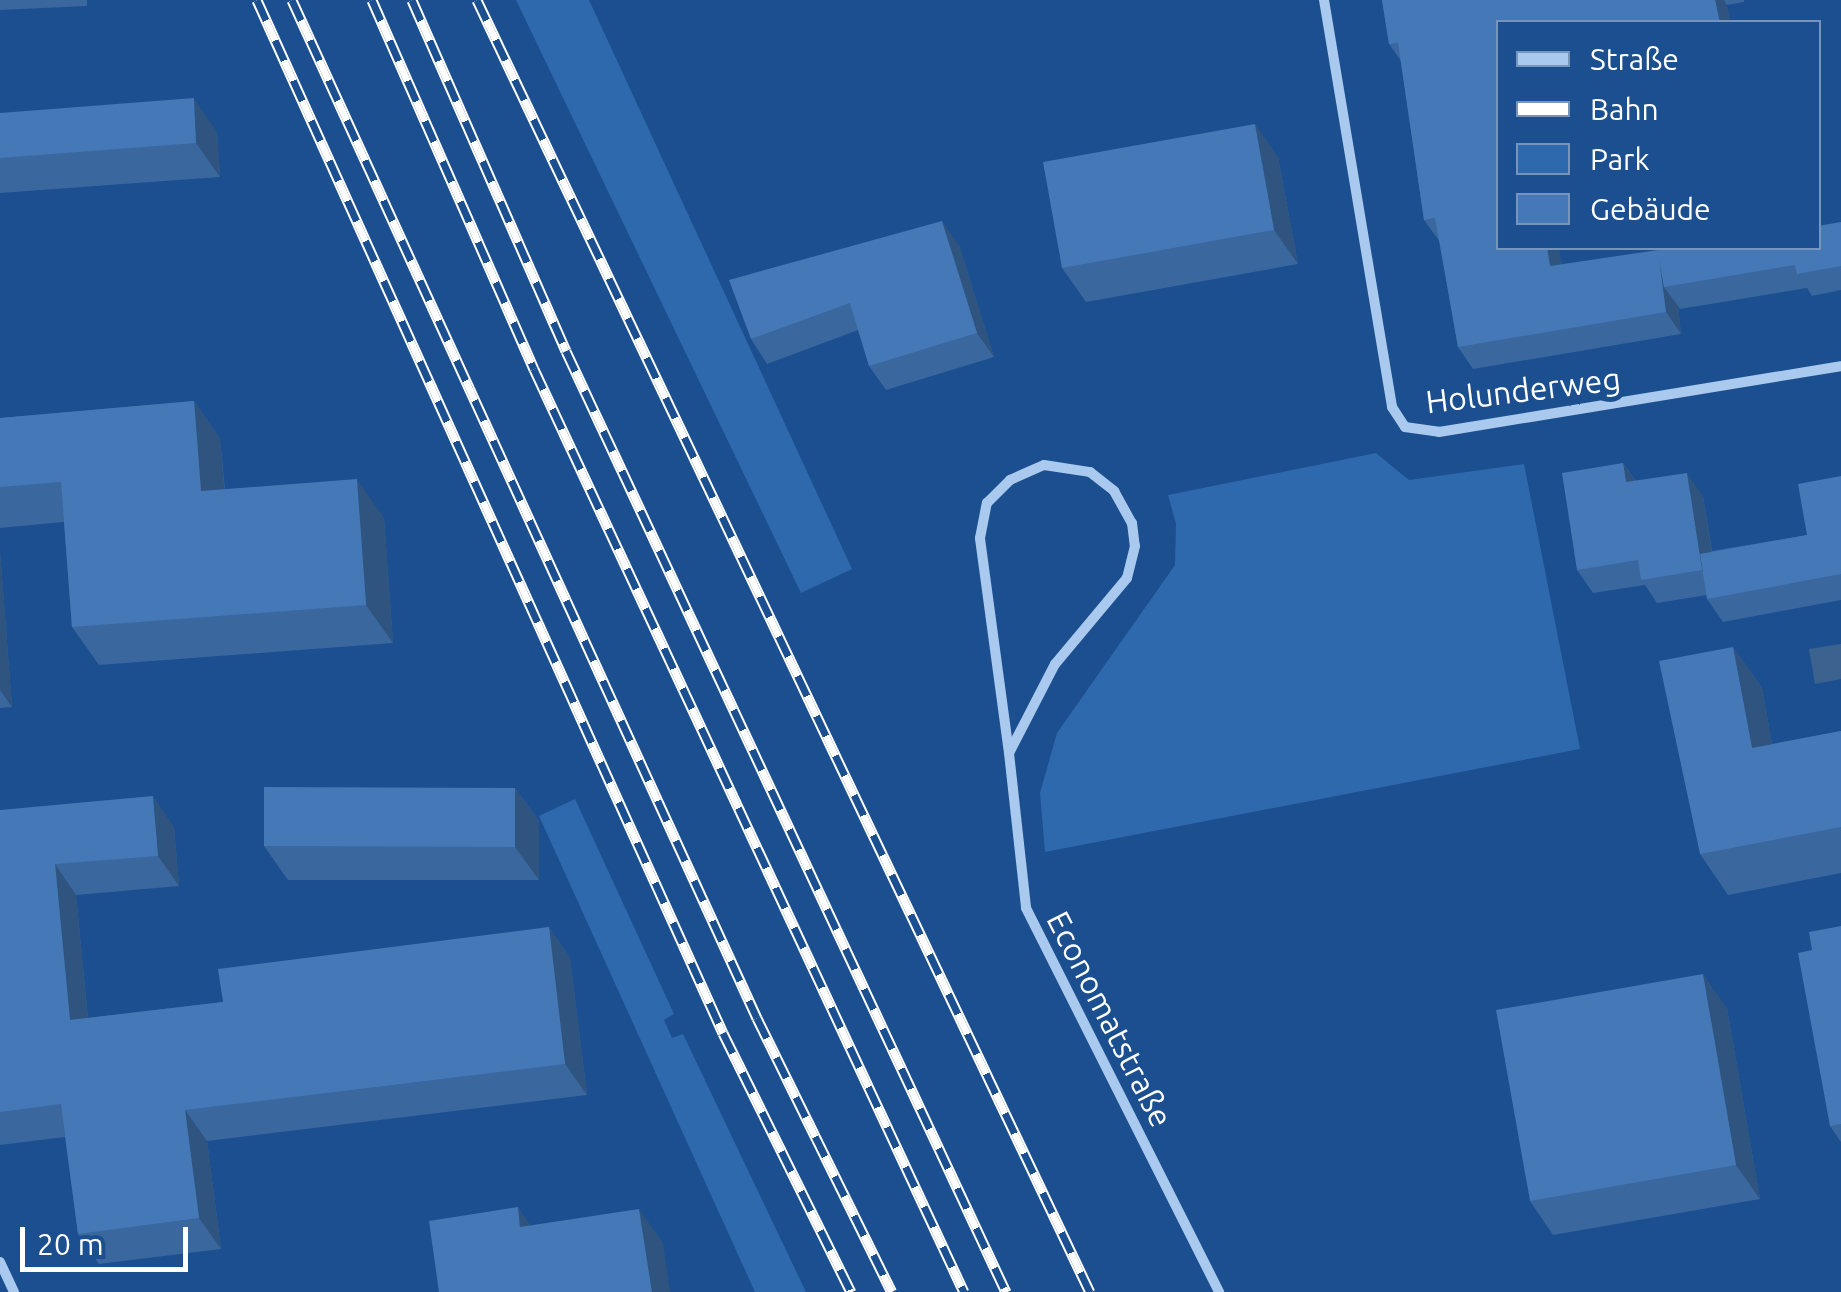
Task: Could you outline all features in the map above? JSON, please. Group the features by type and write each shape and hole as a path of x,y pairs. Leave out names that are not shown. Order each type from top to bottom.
{"street":[{"name":"Holunderweg","path":"1324,0 1392,407 1406,427 1439,432 1841,366"},
{"name":"Economatstraße","path":"1009,754 1055,664 1126,578 1132,523 1114,492 1090,472 1044,465 1010,480 987,504 980,538 1026,908 1218,1292"},
{"path":"0,1262 14,1292"}],"green space":[{"path":"516,0 589,0 852,569 801,593"},
{"path":"1376,453 1409,480 1524,464 1580,749 1045,852 1040,793 1057,733 1175,565 1176,524 1168,495"},
{"path":"575,799 674,1014 664,1020 672,1038 683,1034 806,1292 755,1292 539,816"}],"shaded area":[{"path":"1841,644 1841,679 1815,684 1809,649"}],"building":[{"path":"1382,0 1715,0 1720,20 1496,20 1496,250 1547,250 1550,266 1658,250 1821,250 1821,225 1841,222 1841,266 1797,274 1795,265 1664,287 1659,259 1666,312 1458,347 1435,218 1424,220 1398,43 1389,44"},
{"path":"194,98 196,143 0,158 0,113"},
{"path":"1255,124 1274,230 1062,268 1043,162"},
{"path":"942,221 977,333 869,366 850,303 751,339 729,280"},
{"path":"194,401 201,491 357,479 366,605 72,627 61,482 0,487 0,418"},
{"path":"1623,463 1626,482 1687,473 1702,570 1641,580 1638,560 1577,570 1562,473"},
{"path":"1841,476 1841,574 1707,599 1700,554 1807,535 1798,484"},
{"path":"1733,647 1752,748 1841,731 1841,827 1700,854 1659,661"},
{"path":"264,787 515,788 515,847 264,846"},
{"path":"153,796 158,856 55,864 70,1020 223,1002 218,969 549,927 565,1064 185,1110 199,1218 78,1234 61,1104 0,1112 0,810"},
{"path":"1841,926 1841,1124 1830,1126 1798,953 1812,950 1809,932"},
{"path":"1703,974 1736,1165 1530,1201 1496,1010"},
{"path":"518,1207 520,1227 639,1209 652,1292 439,1292 429,1221"}],"railway":[{"path":"257,0 723,1033 851,1292"},
{"path":"292,0 757,1018 892,1292"},
{"path":"372,0 534,369 964,1292"},
{"path":"412,0 566,351 1006,1292"},
{"path":"477,0 1090,1292"}]}
